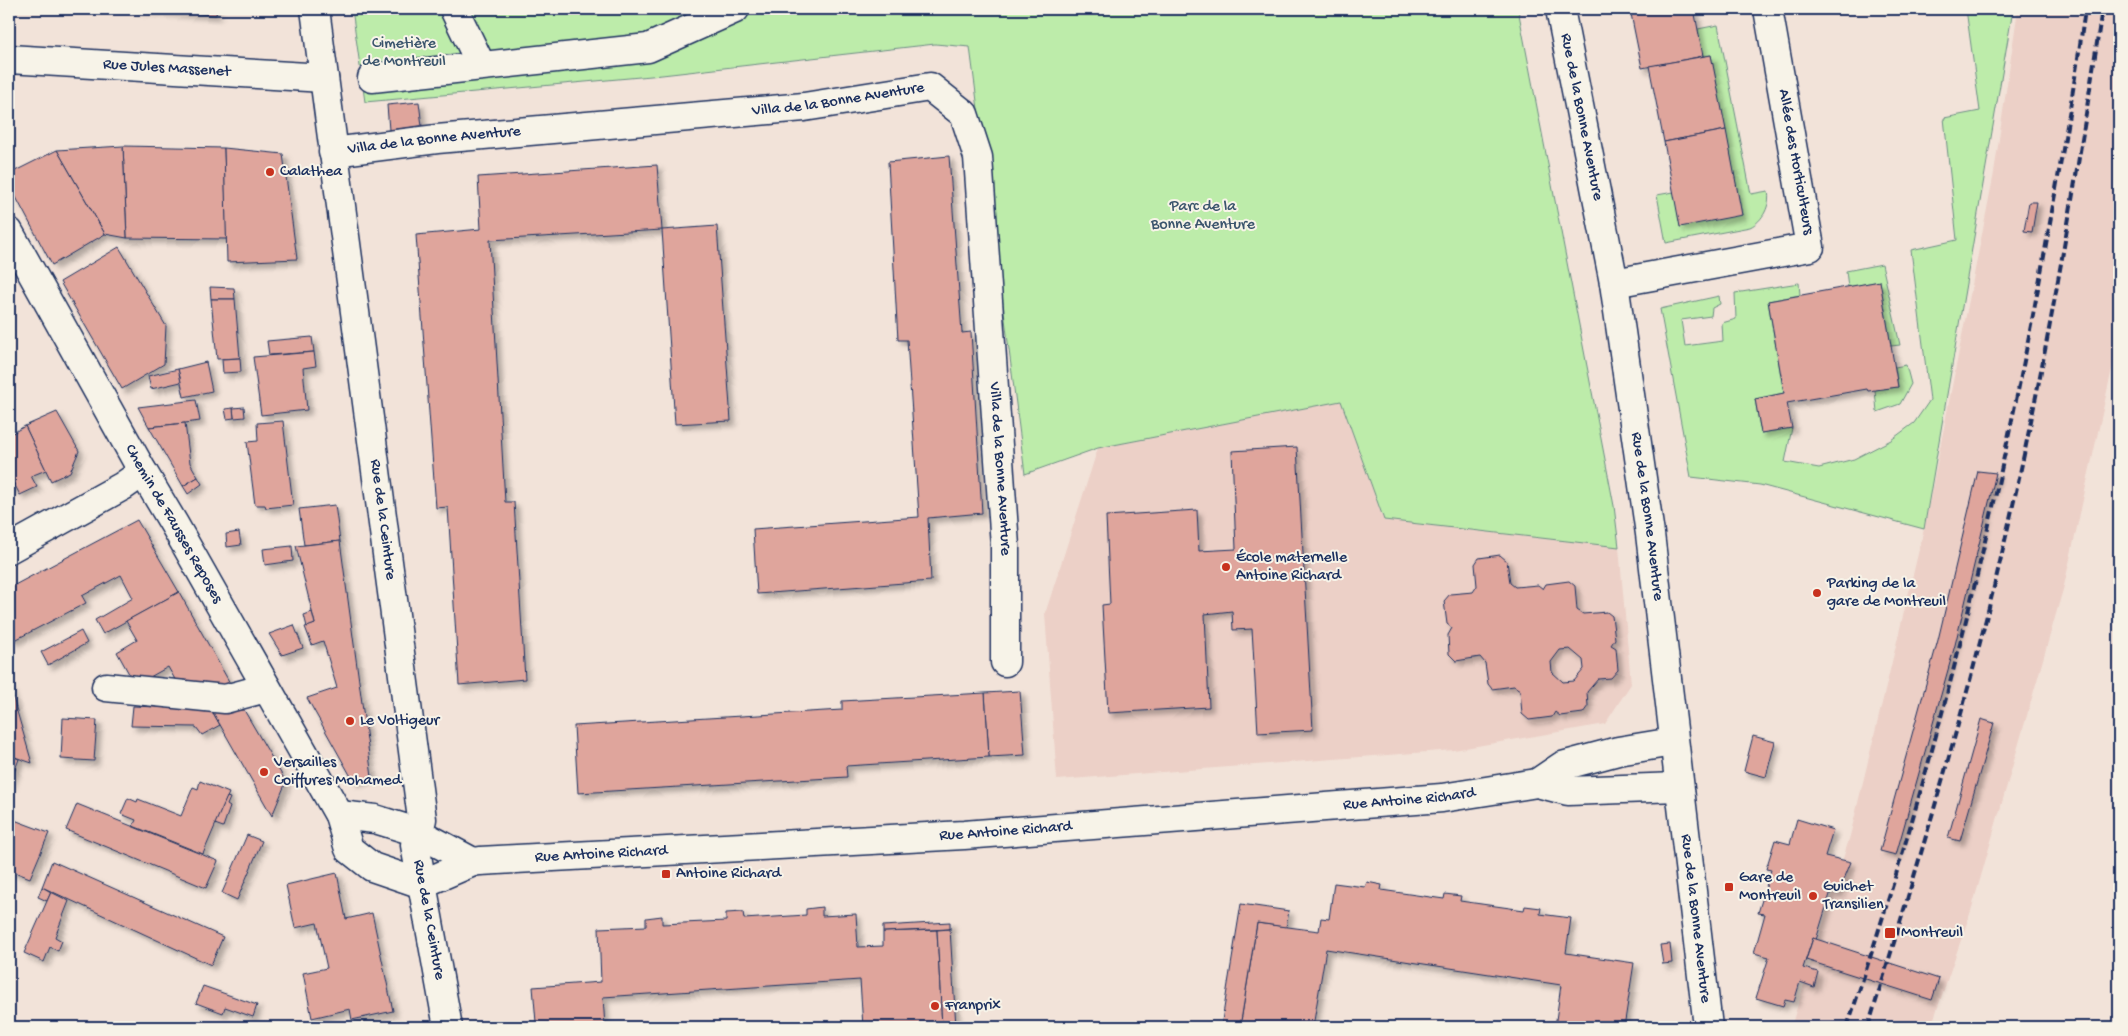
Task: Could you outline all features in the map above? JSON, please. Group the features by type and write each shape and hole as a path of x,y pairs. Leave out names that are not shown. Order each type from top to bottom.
{"street":[{"name":"Rue de la Ceinture","path":"315,9 422,819 415,845 448,1027"},
{"path":"454,9 481,65"},
{"path":"372,78 648,48 699,16 735,9"},
{"name":"Rue de la Bonne Aventure","path":"1560,9 1614,283 1650,534 1678,787 1708,1027"},
{"name":"Allée des Horticulteurs","path":"1614,283 1810,247 1768,9"},
{"name":"Rue Jules Massenet","path":"9,59 324,78"},
{"name":"Villa de la Bonne Aventure","path":"333,152 437,139 804,107 930,87 964,114 978,157 1005,546 1005,662"},
{"name":"Chemin de Fausses Reposes","path":"9,233 339,815 349,849 372,867 422,884"},
{"path":"9,548 123,486 143,472"},
{"path":"106,687 226,699 266,688"},
{"name":"Rue Antoine Richard","path":"1537,783 1562,766 1618,751 1673,742"},
{"name":"Rue Antoine Richard","path":"422,884 473,862 964,835 1442,798 1537,783 1568,791 1678,787"},
{"path":"339,815 375,819 417,832 473,862"}],"shaded area":[{"path":"2018,9 2119,9 2119,337 2064,586 1971,911 1931,1027 1791,1027 1850,836 1924,529 1994,173"},
{"name":"École maternelle Antoine Richard","path":"1341,401 1384,520 1619,547 1631,684 1605,724 1454,750 1057,780 1045,614 1098,448"}],"green space":[{"name":"Parc de la Bonne Aventure","path":"352,9 1518,9 1614,506 1619,547 1384,520 1341,401 1098,448 1025,474 970,47 935,44 662,75 365,102"},
{"path":"1966,9 2013,9 1924,529 1760,485 1691,477 1660,309 1719,296 1720,304 1712,308 1711,316 1681,320 1685,346 1723,341 1722,323 1736,319 1735,293 1799,283 1800,295 1768,301 1784,393 1755,399 1761,433 1792,428 1785,462 1819,468 1854,459 1891,440 1914,423 1930,400 1911,250 1957,240 1944,118 1980,111"},
{"path":"1718,25 1751,194 1768,191 1767,207 1759,221 1750,227 1666,243 1657,195 1674,192 1742,215 1711,55 1703,56 1698,29"},
{"path":"1882,264 1900,345 1891,346 1880,281 1848,287 1846,271"},
{"path":"1906,365 1911,384 1900,404 1877,412 1875,390 1898,387 1895,367"}],"building":[{"path":"130,9 217,9 216,15"},
{"path":"1630,9 1694,9 1703,56 1642,68"},
{"path":"1711,55 1726,130 1664,142 1649,66"},
{"path":"419,102 422,126 389,130 387,105"},
{"path":"1726,130 1742,215 1680,227 1664,142"},
{"path":"123,146 224,148 227,239 127,238"},
{"path":"123,146 127,238 105,234 57,150"},
{"path":"224,148 283,154 297,259 227,262"},
{"path":"57,150 105,234 52,265 9,184 9,174"},
{"path":"949,156 962,333 971,332 982,513 928,518 931,581 757,594 753,529 919,517 907,340 898,340 888,162"},
{"path":"657,165 662,230 490,240 505,502 514,502 525,679 459,685 448,507 436,508 416,235 481,229 478,177"},
{"path":"2029,202 2037,202 2032,232 2024,231"},
{"path":"717,226 731,421 675,424 662,230"},
{"path":"119,247 166,326 164,364 122,389 60,282"},
{"path":"1880,281 1898,387 1868,391 1867,389 1787,403 1792,428 1761,433 1755,399 1784,393 1768,301"},
{"path":"210,287 234,288 235,299 211,299"},
{"path":"211,299 235,299 240,358 217,359"},
{"path":"312,337 314,352 269,355 267,341"},
{"path":"314,352 316,366 303,368 307,410 261,415 253,357"},
{"path":"240,358 241,372 223,373 222,359"},
{"path":"206,362 212,391 184,397 178,369"},
{"path":"178,369 181,382 151,389 148,376"},
{"path":"196,400 200,421 185,423 149,427 138,407"},
{"path":"244,407 245,417 234,418 233,408"},
{"path":"233,408 234,418 227,419 225,409"},
{"path":"57,412 79,451 70,472 51,481 25,426"},
{"path":"283,421 293,505 266,508 265,505 255,505 247,442 258,441 257,423"},
{"path":"185,423 190,463 198,477 183,486 149,427"},
{"path":"25,426 46,470 31,476 37,487 20,495 9,474 9,435"},
{"path":"1297,447 1313,730 1258,733 1252,629 1233,630 1232,611 1205,614 1209,707 1108,713 1102,605 1110,604 1106,516 1197,510 1199,551 1236,549 1232,451"},
{"path":"1978,471 1996,473 1955,645 1896,855 1880,851 1938,640"},
{"path":"9,474 15,487 9,491"},
{"path":"198,477 202,484 188,494 183,486"},
{"path":"335,505 340,541 304,545 299,509"},
{"path":"137,520 179,592 103,634 95,620 133,598 121,575 82,596 86,603 13,641 9,635 9,588"},
{"path":"239,532 241,545 227,547 226,534"},
{"path":"340,541 372,777 354,782 307,698 337,688 323,641 312,645 305,627 315,624 296,546"},
{"path":"292,546 293,561 265,565 263,549"},
{"path":"1500,555 1507,561 1510,583 1515,587 1538,585 1543,589 1546,584 1569,581 1575,586 1577,610 1583,614 1607,612 1612,616 1615,639 1611,645 1616,648 1618,670 1611,678 1598,679 1587,692 1588,706 1583,713 1560,716 1555,712 1552,717 1529,720 1522,714 1520,690 1514,686 1492,689 1488,684 1485,663 1480,657 1456,661 1449,654 1448,635 1452,628 1447,624 1444,601 1450,594 1473,592 1477,586 1475,564 1479,558","holes":["1570,649 1583,660 1584,669 1574,681 1563,682 1552,672 1551,662 1560,650"]},
{"path":"179,592 231,685 177,683 168,667 141,682 133,681 117,652 137,640 126,621"},
{"path":"312,612 315,624 307,627 304,615"},
{"path":"294,625 303,648 282,655 269,634"},
{"path":"81,631 87,643 48,665 41,652"},
{"path":"9,684 32,763 9,755"},
{"path":"1020,691 1025,755 989,757 985,693"},
{"path":"985,693 989,757 846,766 847,777 578,793 574,726 842,710 842,701"},
{"path":"133,706 211,709 220,725 202,735 196,727 131,726"},
{"name":"Versailles Coiffures Mohamed","path":"211,709 244,710 286,782 272,816"},
{"path":"63,718 97,720 94,761 61,759"},
{"path":"1981,719 1994,723 1960,841 1948,838"},
{"path":"1753,736 1775,742 1766,777 1744,771"},
{"path":"9,755 19,759 9,786"},
{"path":"200,781 229,793 203,854 133,826 136,820 121,814 128,798 137,802 138,799 181,816 193,787 198,789"},
{"path":"227,797 230,798 227,805 230,807 223,827 215,824"},
{"path":"77,804 218,861 206,888 66,830"},
{"path":"9,818 49,833 30,878 9,870"},
{"path":"1797,819 1833,830 1825,856 1851,862 1838,894 1831,891 1816,940 1813,938 1803,968 1818,972 1814,987 1800,982 1794,1002 1785,1000 1783,1006 1756,998 1769,957 1754,953 1765,914 1758,913 1771,870 1766,869 1775,840 1790,844"},
{"path":"247,835 262,841 237,900 222,893"},
{"path":"52,861 223,937 211,965 42,887"},
{"path":"337,873 346,919 372,913 393,1011 352,1020 350,1009 312,1018 303,973 327,968 317,923 295,928 286,885"},
{"path":"1367,882 1382,885 1381,890 1444,899 1445,894 1461,896 1460,901 1524,910 1525,906 1541,908 1540,914 1571,918 1566,953 1634,963 1624,1027 1555,1027 1561,985 1326,949 1313,1027 1240,1027 1257,923 1319,931 1321,918 1329,919 1334,883 1365,887"},
{"path":"42,887 51,892 47,901 38,897"},
{"path":"51,892 69,901 55,937 62,941 58,951 50,947 44,962 24,953"},
{"path":"1241,904 1289,911 1286,927 1257,923 1240,1027 1221,1027"},
{"path":"822,907 822,916 856,914 858,947 883,946 883,932 937,930 942,1027 863,1027 860,980 603,997 605,1027 529,1027 528,1022 536,1022 533,987 601,982 599,928 646,926 646,918 662,916 662,924 726,921 726,913 743,912 744,919 806,915 806,909"},
{"path":"950,922 950,929 883,932 883,926"},
{"path":"950,929 956,1027 942,1027 937,930"},
{"path":"1813,938 1939,979 1932,1000 1806,960"},
{"path":"1670,944 1672,963 1663,964 1660,945"},
{"path":"203,986 257,1005 253,1017 225,1007 223,1013 196,1003"}],"railway":[{"path":"1847,1027 1880,927 1939,725 1990,521 2033,314 2070,110 2085,9"},
{"path":"1868,1027 1959,722 2021,471 2059,273 2102,9"}],"place":[{"name":"Calathea","path":"270,172"},
{"name":"École maternelle Antoine Richard","path":"1226,567"},
{"name":"Parking de la gare de Montreuil","path":"1817,593"},
{"name":"Le Voltigeur","path":"350,721"},
{"name":"Versailles Coiffures Mohamed","path":"264,772"},
{"name":"Antoine Richard","path":"666,874"},
{"name":"Gare de Montreuil","path":"1729,887"},
{"name":"Guichet Transilien","path":"1813,896"},
{"name":"Montreuil","path":"1890,933"},
{"name":"Franprix","path":"935,1006"}],"park label":[{"name":"Cimetière de Montreuil","path":"404,53"}]}
